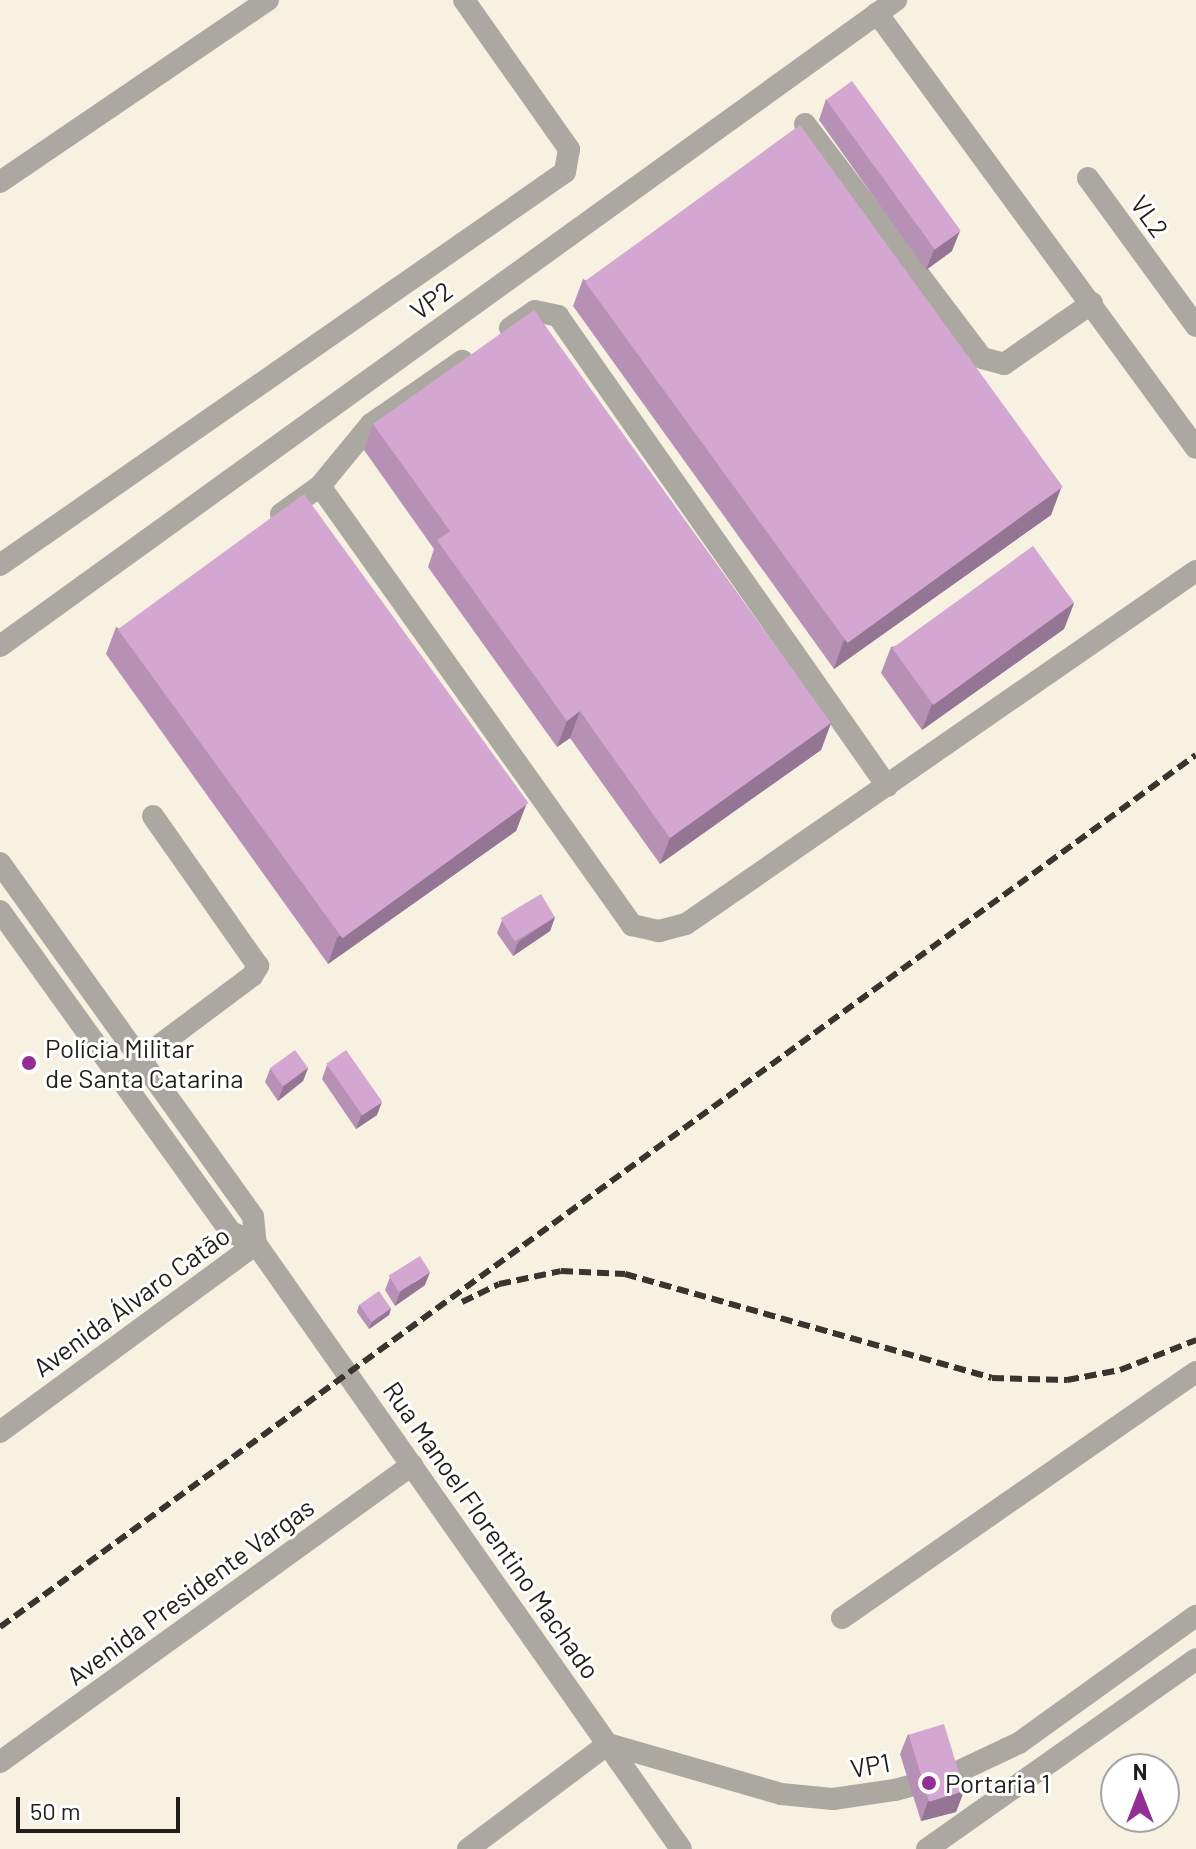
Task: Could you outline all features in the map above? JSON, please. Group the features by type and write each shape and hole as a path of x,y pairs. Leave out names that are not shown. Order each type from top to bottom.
{"street":[{"path":"0,182 268,0"},
{"path":"0,565 565,172 569,149 464,0"},
{"name":"VP2","path":"0,646 896,0"},
{"path":"877,13 1196,448"},
{"path":"805,124 982,358 1004,364 1092,303"},
{"name":"VL2","path":"1088,178 1196,326"},
{"path":"259,530 320,486 371,424 535,311 558,316 887,786"},
{"path":"320,486 632,925 659,931 686,924 1196,571"},
{"path":"119,1076 252,976 258,966 153,816"},
{"name":"Rua Manoel Florentino Machado","path":"0,863 253,1217 256,1244 681,1849"},
{"name":"Rua Manoel Florentino Machado","path":"0,911 231,1232 256,1244"},
{"path":"63,999 86,983"},
{"name":"Avenida Álvaro Catão","path":"0,1432 256,1244"},
{"path":"842,1618 1196,1372"},
{"name":"Avenida Presidente Vargas","path":"0,1762 412,1465"},
{"name":"VP1","path":"608,1744 781,1794 833,1799 895,1790 951,1775 1019,1743 1196,1616"},
{"path":"927,1849 1196,1659"},
{"path":"468,1849 608,1744"}],"building":[{"path":"852,81 961,231 935,249 826,100"},
{"path":"800,125 1063,487 848,643 585,281"},
{"path":"534,310 831,723 670,838 580,711 567,721 437,540 450,531 373,424"},
{"path":"304,494 529,803 342,938 118,629"},
{"path":"1033,546 1074,603 933,705 892,648"},
{"path":"541,894 555,917 515,941 501,918"},
{"path":"295,1050 308,1068 283,1086 270,1068"},
{"path":"346,1050 382,1102 362,1115 326,1064"},
{"path":"420,1256 430,1272 399,1292 389,1276"},
{"path":"379,1291 391,1308 371,1322 359,1305"},
{"path":"944,1724 964,1791 929,1802 909,1735"}],"railway":[{"path":"0,1627 1196,755"},
{"path":"462,1302 499,1284 561,1271 625,1274 992,1378 1067,1380 1120,1370 1196,1340"}],"place":[{"name":"Polícia Militar de Santa Catarina","path":"29,1063"},
{"name":"Portaria 1","path":"929,1783"}]}
